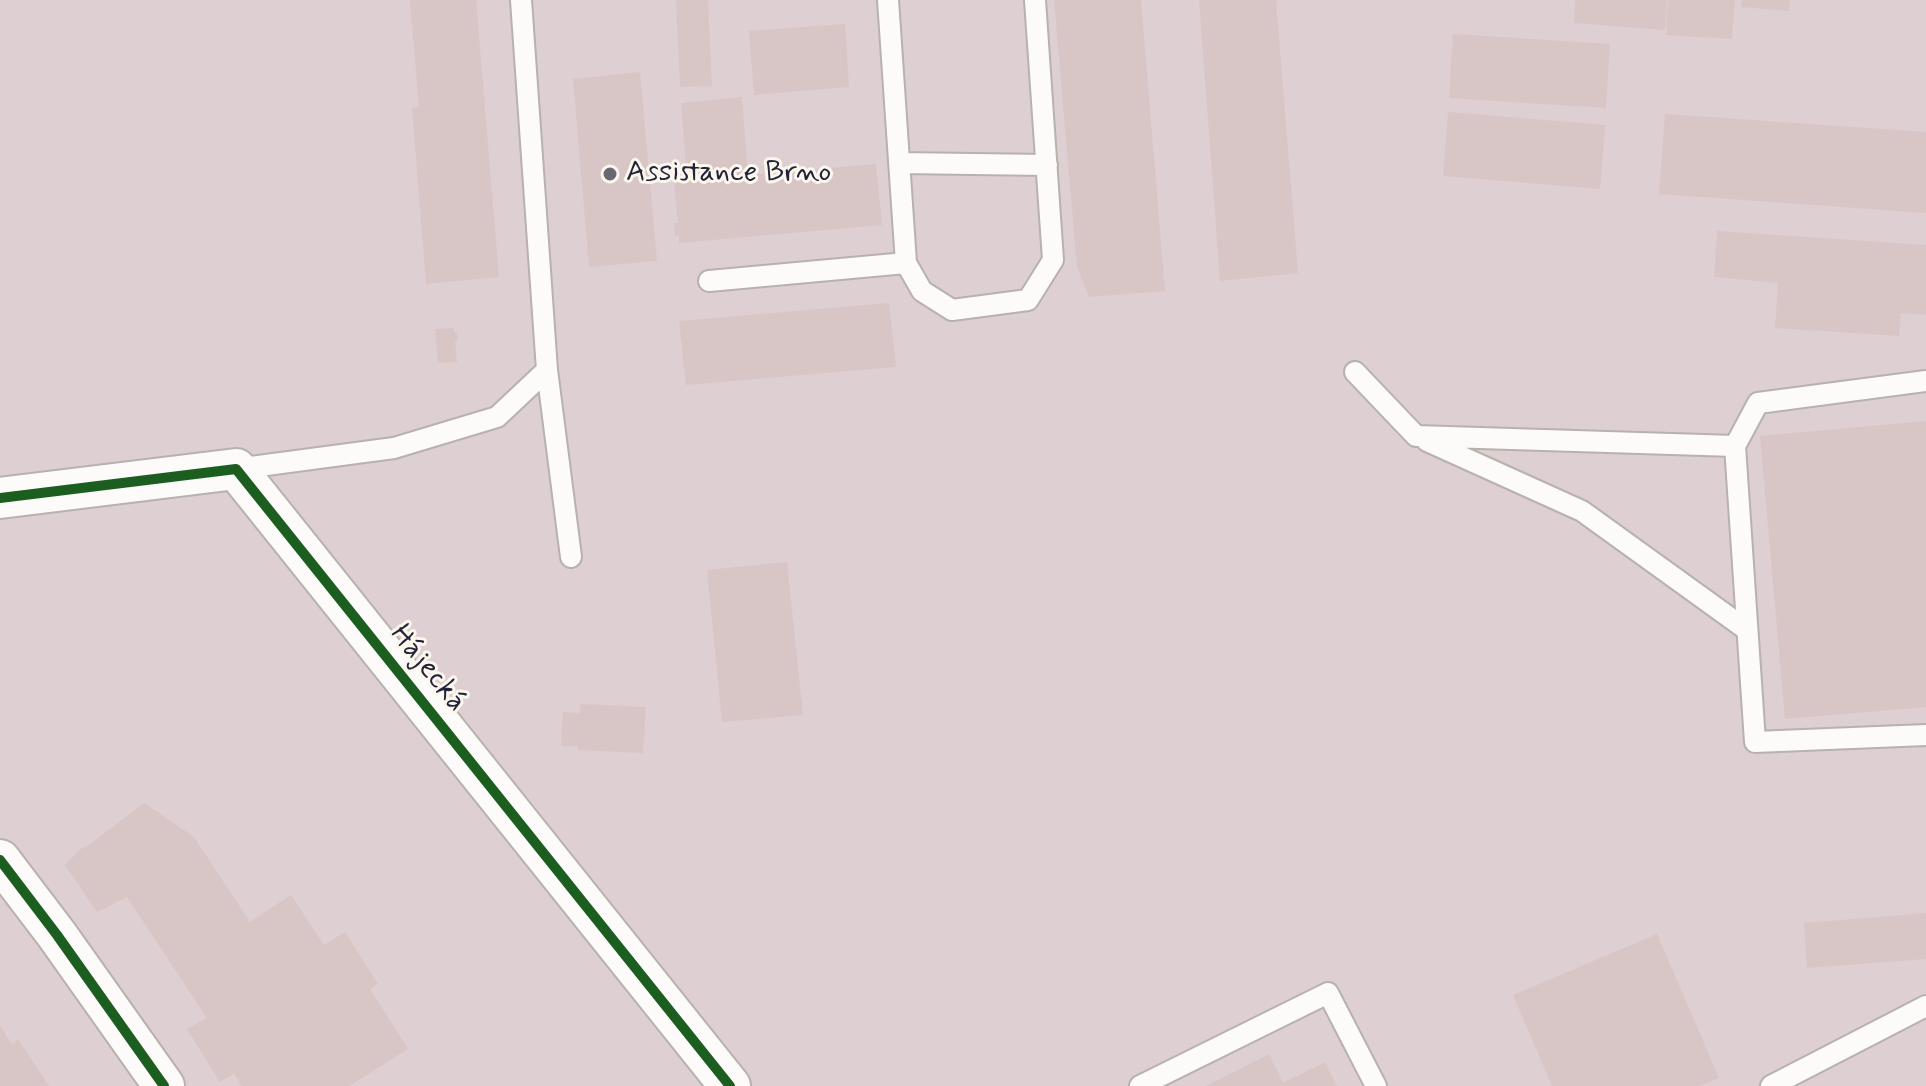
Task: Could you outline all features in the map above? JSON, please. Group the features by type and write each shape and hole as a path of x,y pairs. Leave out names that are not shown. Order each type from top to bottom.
{"street":[{"path":"0,498 236,469"},
{"name":"Hájecká","path":"236,469 730,1086"},
{"path":"0,860 164,1086"}],"lane":[{"path":"521,0 547,370 571,557"},
{"path":"888,0 906,263 922,291 952,310 1028,300 1053,260 1035,0"},
{"path":"899,163 1047,165"},
{"path":"709,281 906,263"},
{"path":"236,469 394,448 497,417 547,370"},
{"path":"1355,372 1416,436 1582,511 1747,630"},
{"path":"1926,381 1758,403 1735,446 1755,742 1926,735"},
{"path":"1416,436 1735,446"},
{"path":"1140,1086 1328,993 1376,1086"},
{"path":"1771,1086 1926,1006"}],"shaded area":[{"path":"0,0 1926,0 1926,1086 0,1086"}],"building":[{"path":"410,0 476,0 499,277 426,284 412,108 419,107"},
{"path":"676,0 708,0 712,86 680,87"},
{"path":"1054,0 1141,0 1165,291 1089,297 1077,267"},
{"path":"1199,0 1276,0 1298,273 1220,281"},
{"path":"1575,0 1667,0 1665,30 1574,23"},
{"path":"1668,0 1735,0 1732,39 1666,35"},
{"path":"1742,0 1790,0 1789,11 1741,7"},
{"path":"845,24 849,87 754,95 749,31"},
{"path":"1453,34 1610,44 1606,108 1449,98"},
{"path":"640,72 657,261 589,267 573,79"},
{"path":"742,97 748,175 876,164 882,225 679,243 679,236 675,236 674,223 678,223 674,182 687,180 681,103"},
{"path":"1448,112 1605,125 1600,189 1443,176"},
{"path":"1665,114 1926,132 1926,213 1659,194"},
{"path":"1717,231 1926,245 1926,315 1901,313 1899,336 1775,328 1778,283 1714,277"},
{"path":"889,303 896,367 686,385 679,321"},
{"path":"454,328 458,340 455,341 457,362 438,363 435,329"},
{"path":"1926,421 1926,707 1785,719 1760,436"},
{"path":"787,562 803,715 722,722 707,570"},
{"path":"580,704 646,707 643,753 578,750 578,746 561,746 563,712 580,713"},
{"path":"144,803 194,837 250,922 291,895 324,945 345,932 378,984 370,989 408,1049 349,1086 241,1086 234,1073 220,1082 187,1029 207,1018 127,897 97,912 65,865 83,847"},
{"path":"1926,913 1926,959 1807,968 1804,923"},
{"path":"1657,934 1719,1078 1699,1086 1552,1086 1513,995"},
{"path":"0,1026 12,1044 18,1039 49,1086 0,1086"},
{"path":"1269,1054 1283,1083 1325,1062 1337,1086 1206,1086"}],"cycle path":[{"path":"0,498 236,469 730,1086"},
{"path":"0,860 164,1086"}],"place":[{"name":"Assistance Brno","path":"610,174"}]}
